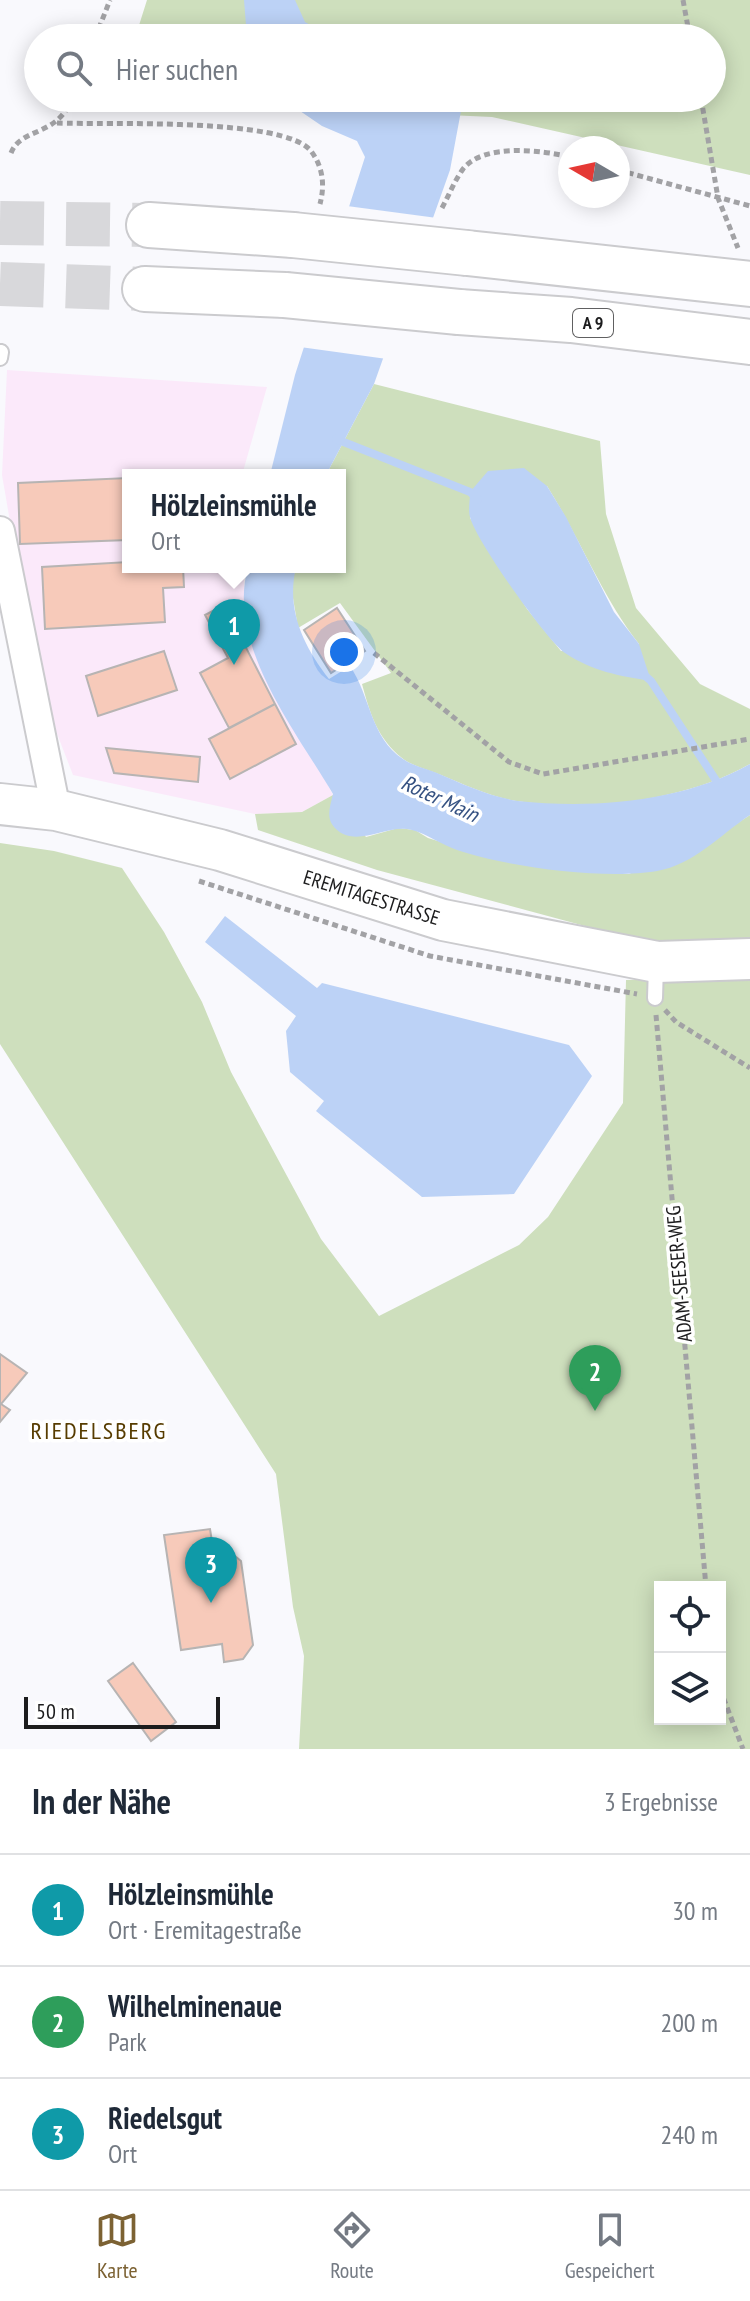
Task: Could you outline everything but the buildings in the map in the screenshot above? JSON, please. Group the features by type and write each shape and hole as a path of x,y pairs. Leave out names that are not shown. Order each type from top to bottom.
{"highway":[{"path":"149,225 306,224 467,253 734,273"},
{"name":"A 9","path":"145,289 285,295 738,340"}],"street":[{"path":"0,531 56,810"},
{"name":"EREMITAGESTRASSE","path":"0,804 56,810 220,850 443,920 656,980 750,959"}],"lane":[{"path":"0,358 1,352"}],"path":[{"path":"101,24 110,0"},
{"path":"683,0 687,24"},
{"path":"57,123 64,112"},
{"path":"703,112 734,273"},
{"path":"11,153 21,139 57,123 201,125 269,132 310,149 323,176 306,224"},
{"path":"442,208 464,167 491,153 558,154"},
{"path":"630,173 750,206"},
{"path":"374,653 509,762 543,774 750,739"},
{"path":"656,980 676,1022 750,1068"},
{"name":"ADAM-SEESER-WEG","path":"656,980 706,1581"},
{"path":"726,1705 743,1749"}],"shaded area":[{"path":"7,370 267,387 244,469 122,469 122,573 244,573 245,620 333,795 302,812 255,814 73,775 56,731 17,562 2,475"}],"green space":[{"path":"147,0 750,0 750,175 630,148 630,136 577,136 492,117 382,112 726,112 726,24 139,24"},
{"path":"374,384 600,441 606,514 636,608 700,684 750,709 750,764 724,777 667,795 575,805 507,799 416,766 393,750 380,733 362,684 391,673 340,603 298,628 291,586 294,573 346,573 346,469 329,469","holes":["547,486 613,606 639,644 561,651 527,609 470,518 470,492"]},
{"path":"333,795 366,837 398,828 415,830 428,838 496,859 572,871 629,874 721,834 750,815 750,940 659,946 377,870 258,830 255,814 302,812"},
{"path":"0,843 54,851 122,868 164,932 202,1002 231,1072 321,1239 379,1316 519,1245 548,1217 623,1103 626,980 750,976 750,1749 299,1749 304,1656 293,1607 276,1474 0,1044"}],"water":[{"path":"244,0 295,0 309,24 246,24"},
{"path":"302,112 461,112 450,170 374,384 329,469 272,469 295,375 365,157 357,141 322,126"},
{"path":"524,468 547,486 566,517 614,612 639,644 651,681 606,672 565,653 528,610 484,546 470,517 470,492 488,471"},
{"path":"247,573 295,573 295,612 311,653 329,679 350,666 384,740 411,764 508,799 576,804 667,795 724,777 750,764 750,815 682,863 657,871 636,873 584,873 502,862 457,850 412,830 353,837 344,834 330,821 333,794 284,715 255,656 247,626 244,596"},
{"path":"225,916 317,988 322,983 569,1045 592,1076 514,1194 422,1197 316,1111 324,1101 290,1072 286,1031 296,1016 205,942"}],"pier":[{"path":"347,206 437,218 387,359 300,347"}],"waterway":[{"name":"Roter Main","path":"336,439 470,492 478,499"},
{"name":"Roter Main","path":"643,674 651,681 721,788"}],"tunnel":[{"path":"0,223 149,225"},
{"path":"0,284 145,289"}],"place":[{"name":"Hölzleinsmühle","path":"234,665"},
{"name":"Wilhelminenaue","path":"595,1411"},
{"name":"Riedelsgut","path":"211,1603"}],"district":[{"name":"RIEDELSBERG","path":"99,1431"}]}
